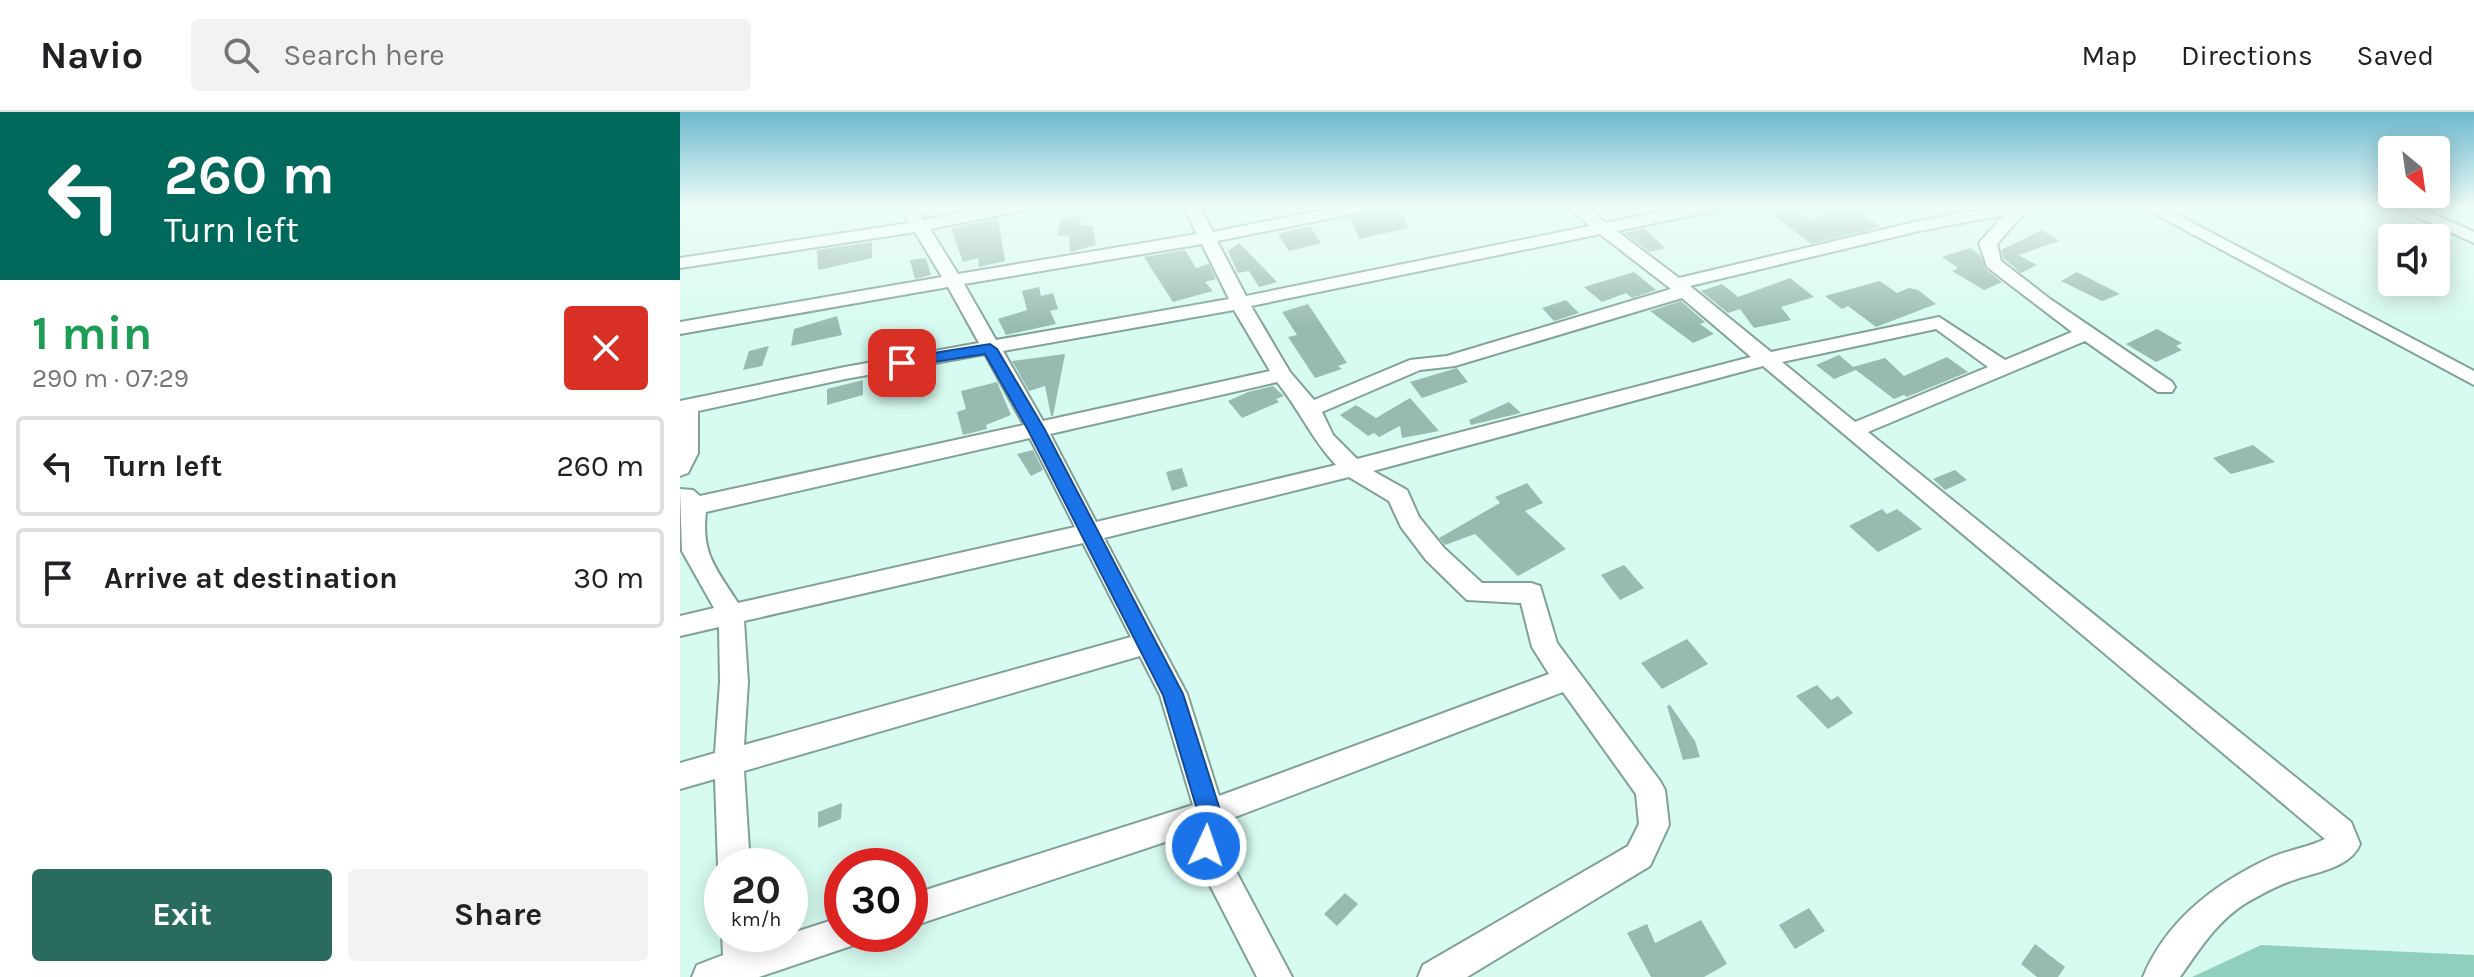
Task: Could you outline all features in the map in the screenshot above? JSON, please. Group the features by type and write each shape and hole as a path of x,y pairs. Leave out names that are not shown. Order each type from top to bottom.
{"street":[{"path":"680,263 788,246"},
{"path":"932,246 1037,430 1173,694 1210,813 1204,833 1206,846 1275,977"},
{"path":"680,328 1157,246"},
{"path":"1212,246 1240,303 1282,375 1310,409 1324,439 1353,469 1399,496 1417,532 1476,593 1531,593 1545,647 1650,790 1654,825 1639,856 1435,977"},
{"path":"680,468 687,453 683,407 845,373 1240,303 1513,246"},
{"path":"1626,246 1680,287 2340,832 2345,844 2325,855 2283,868 2233,893 2197,924 2160,977"},
{"path":"1310,409 1417,364 1448,362 1680,287 1839,246"},
{"path":"1989,246 1993,263 2165,387"},
{"path":"2224,246 2474,379"},
{"path":"680,626 1353,469 1767,359 1939,323 2003,368"},
{"path":"1852,431 2086,333"},
{"path":"733,848 729,763 734,682 731,614 694,551 685,502 1037,430 1282,375"},
{"path":"680,776 1145,644"},
{"path":"928,905 1210,813 1569,678"},
{"path":"732,964 824,938"}],"green space":[{"path":"2261,945 2474,955 2474,977 2192,977"}],"building":[{"path":"872,246 872,258 818,270 817,250"},
{"path":"957,246 1003,246 1005,261 979,267 978,258 963,262"},
{"path":"1070,246 1091,246 1070,252"},
{"path":"1234,246 1242,246 1277,282 1259,287 1249,271 1238,273 1228,251"},
{"path":"1286,246 1308,246 1289,251"},
{"path":"1642,246 1665,248 1650,252"},
{"path":"2008,246 2043,246 2018,255 2037,265 2021,273 2004,259 2001,250"},
{"path":"1970,248 1980,255 1985,269 2002,282 1984,290 1952,271 1958,268 1942,257"},
{"path":"1185,250 1196,268 1209,264 1216,279 1205,282 1213,291 1173,302 1144,257"},
{"path":"926,258 931,275 915,279 910,260"},
{"path":"1634,272 1656,290 1632,298 1626,293 1602,302 1584,287"},
{"path":"2077,272 2120,294 2102,301 2061,281"},
{"path":"1790,278 1814,297 1781,307 1791,320 1754,328 1740,309 1728,313 1701,291 1722,284 1738,297"},
{"path":"1880,281 1897,293 1909,288 1918,290 1936,304 1876,327 1848,306 1842,309 1825,296"},
{"path":"1039,287 1041,296 1053,293 1058,309 1050,311 1056,324 1006,335 998,319 1027,310 1022,291"},
{"path":"1566,300 1579,313 1554,321 1542,308"},
{"path":"1681,301 1705,322 1700,324 1714,334 1693,343 1650,311"},
{"path":"1308,304 1347,363 1338,366 1342,369 1315,378 1288,337 1297,335 1282,312"},
{"path":"837,316 842,335 791,346 794,329"},
{"path":"2157,329 2182,343 2176,346 2182,350 2156,362 2126,344"},
{"path":"769,346 762,366 743,370 749,351"},
{"path":"1065,354 1051,416 1045,386 1029,391 1012,361"},
{"path":"1839,355 1853,367 1885,358 1904,376 1947,357 1968,372 1907,397 1904,395 1894,399 1856,370 1834,379 1816,365"},
{"path":"1457,368 1468,382 1422,398 1410,382"},
{"path":"863,380 863,395 827,405 827,389"},
{"path":"997,382 1011,415 986,425 987,429 963,435 957,412 966,409 961,391"},
{"path":"1273,386 1284,396 1276,399 1279,402 1242,418 1228,401 1248,392"},
{"path":"1410,398 1439,431 1402,438 1400,426 1379,437 1374,433 1368,436 1340,415 1356,405 1376,418"},
{"path":"1509,402 1521,413 1471,425 1469,420"},
{"path":"2253,445 2275,462 2231,474 2213,458"},
{"path":"1033,450 1043,470 1031,476 1017,454"},
{"path":"1182,468 1188,486 1172,491 1166,472"},
{"path":"1955,470 1967,480 1945,490 1933,479"},
{"path":"1527,483 1543,503 1525,511 1566,549 1518,576 1475,534 1445,545 1439,538 1500,503 1495,497"},
{"path":"1882,509 1887,514 1897,509 1922,529 1878,552 1849,526"},
{"path":"1624,565 1644,588 1620,600 1601,575"},
{"path":"1687,639 1708,664 1662,689 1641,663"},
{"path":"1817,685 1831,700 1838,696 1853,713 1828,729 1796,696"},
{"path":"1670,705 1695,741 1700,757 1683,760 1667,706"},
{"path":"842,803 841,819 818,828 818,812"},
{"path":"1345,893 1358,904 1337,926 1324,914"},
{"path":"1809,908 1825,931 1795,949 1779,925"},
{"path":"1701,920 1727,964 1704,977 1651,977 1627,933 1647,924 1655,943"},
{"path":"2035,944 2065,967 2058,977 2037,977 2021,964"}],"route":[{"path":"902,363 990,349 1037,430 1173,694 1210,813 1204,833 1206,846"}]}
